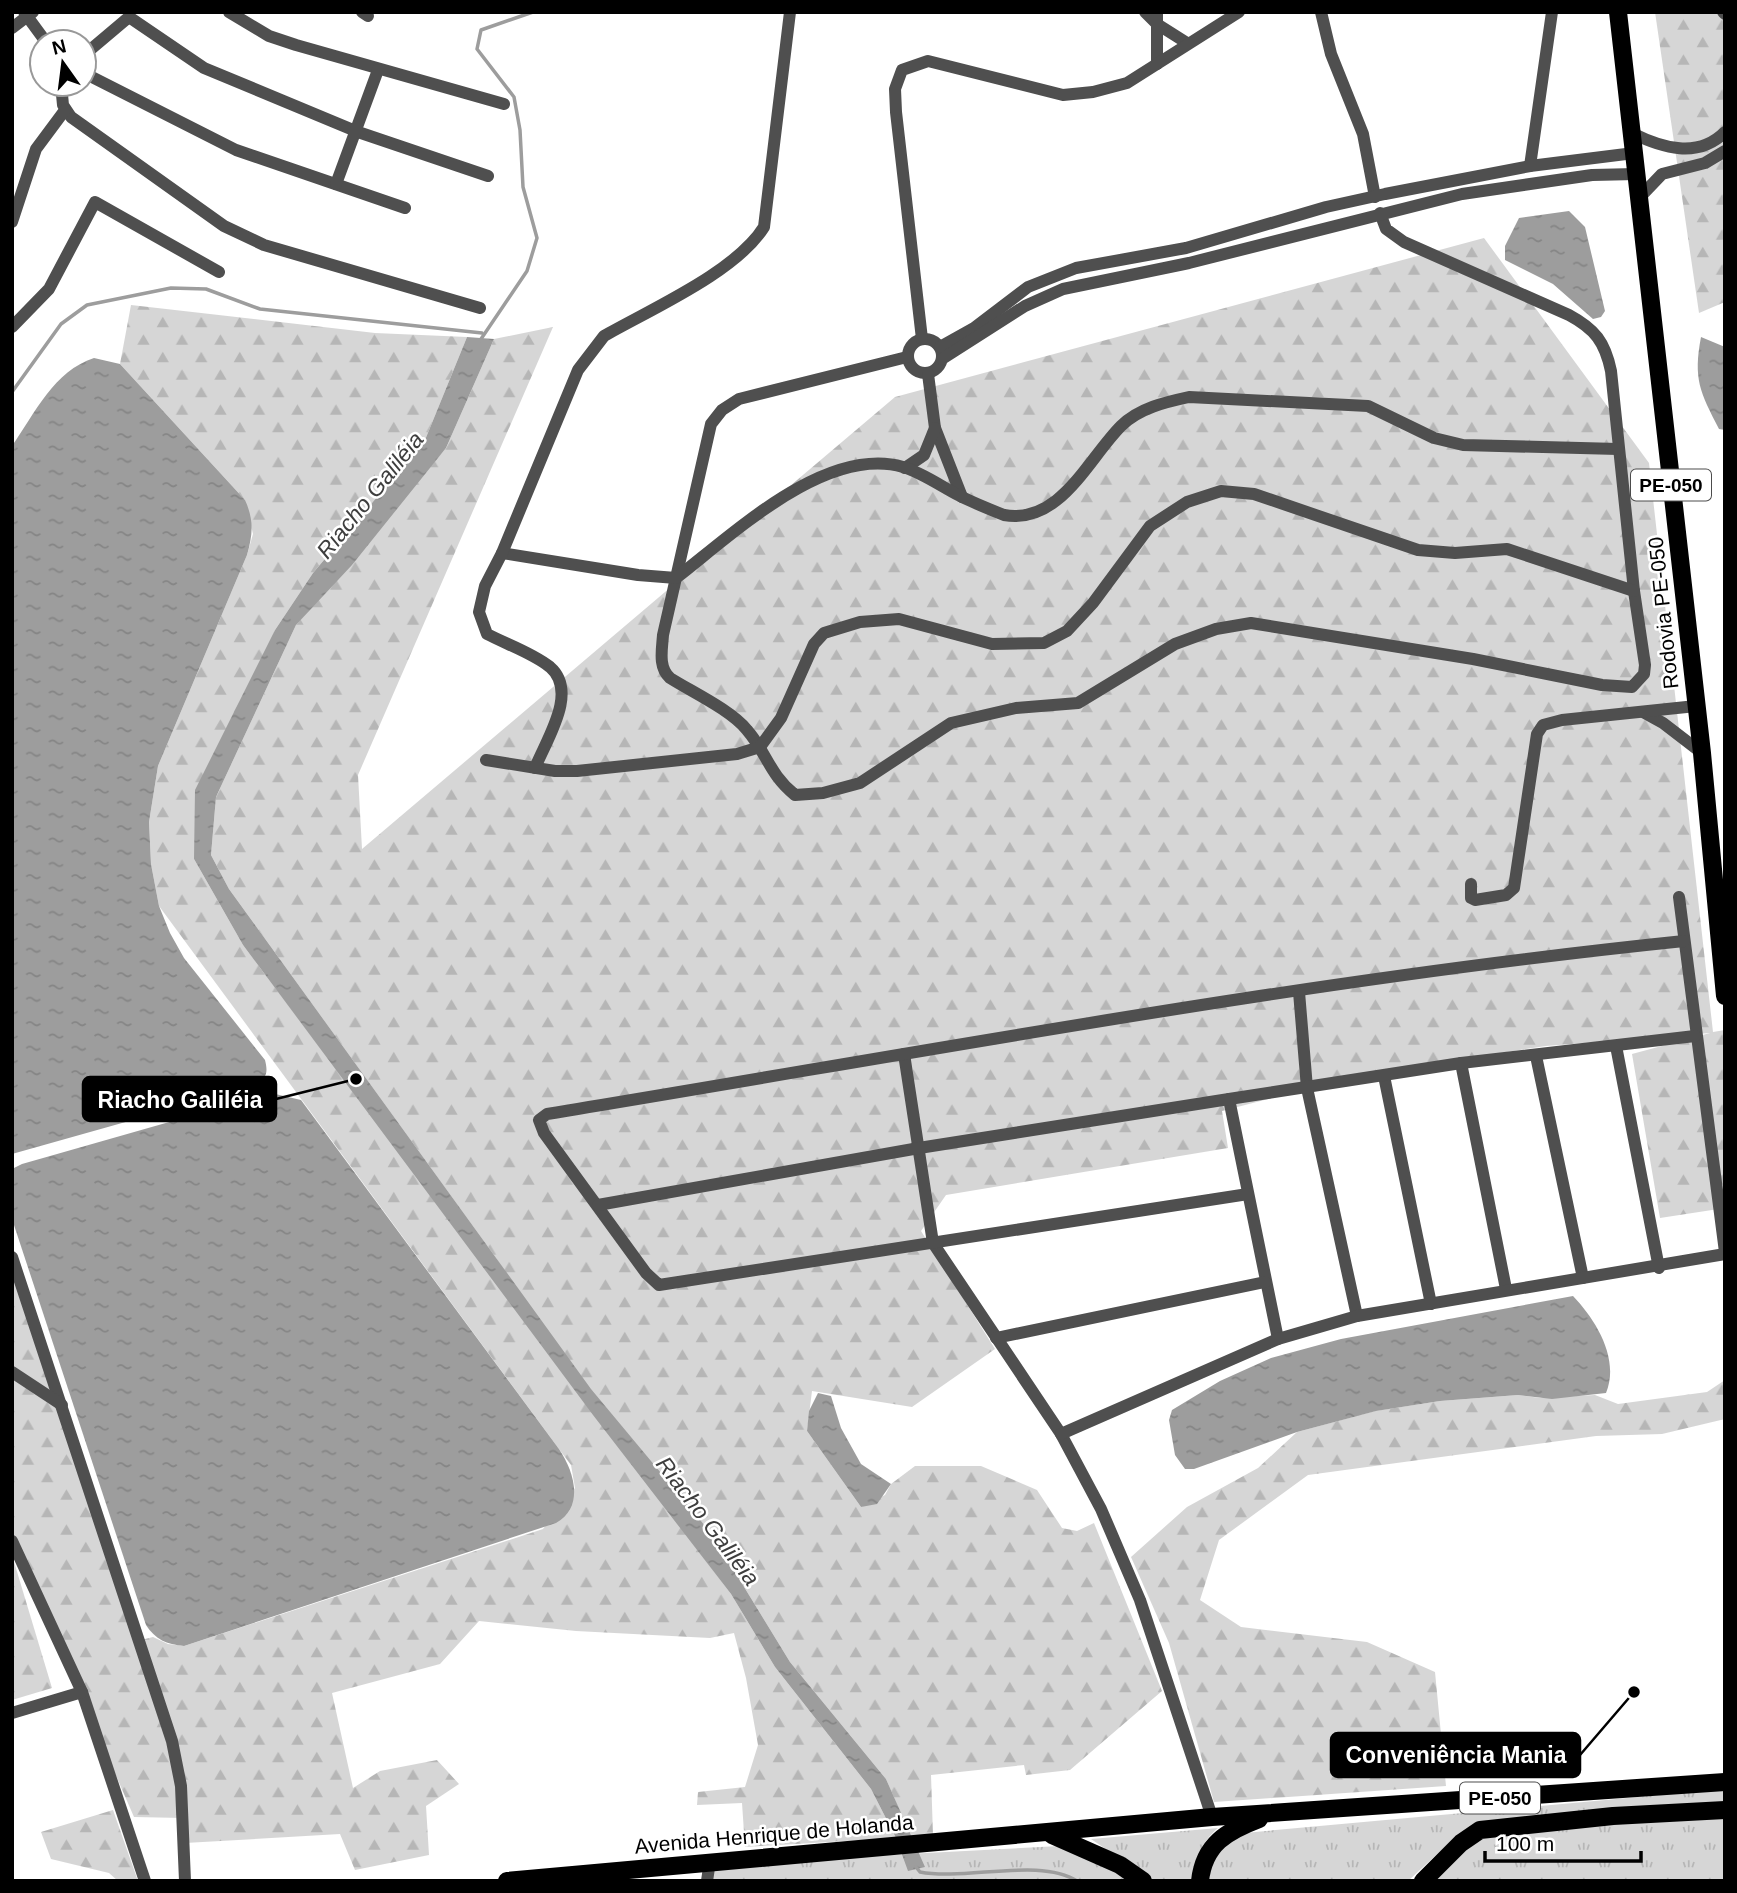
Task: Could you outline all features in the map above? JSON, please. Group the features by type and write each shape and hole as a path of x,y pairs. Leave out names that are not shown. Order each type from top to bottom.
{"main road":[{"name":"Rodovia PE-050","path":"1618,12 1702,753 1725,996"},
{"name":"Avenida Henrique de Holanda","path":"507,1881 1212,1817 1725,1782"},
{"name":"PE-050","path":"1423,1881 1461,1843 1480,1830 1613,1816 1725,1810"},
{"path":"1200,1881 1205,1858 1218,1839 1276,1813"},
{"name":"Avenida Henrique de Holanda","path":"1045,1833 1079,1844 1143,1881"}],"street":[{"path":"229,12 269,36 378,70 504,104"},
{"path":"535,768 561,704 562,687 549,666 486,634 480,622 480,603 485,586 502,554 578,370 591,349 604,336 730,261 755,242 764,227 790,12"},
{"path":"1145,12 1157,18 1187,43"},
{"path":"922,339 896,112 895,89 902,70 928,61 1063,94 1110,88 1127,83 1238,12"},
{"path":"907,357 739,399 722,410 711,424 663,635 661,660 664,674 739,722 760,747 767,765 795,795 823,793 860,783 951,723 1016,708 1078,703 1175,644 1216,629 1251,623 1473,659 1602,685 1632,687 1644,674 1645,666 1633,591 1611,371 1604,344 1594,331 1569,315 1404,242 1386,229 1375,196 1363,134 1331,54 1321,12"},
{"path":"1530,166 1552,12"},
{"path":"12,28 28,14"},
{"path":"98,43 131,14 204,68 358,132 488,176"},
{"path":"1157,18 1157,64"},
{"path":"336,184 358,132 378,70"},
{"path":"98,80 200,134 405,208"},
{"path":"63,98 65,110 224,226 264,245 480,308"},
{"path":"12,222 36,149 65,110"},
{"path":"1632,133 1659,145 1682,150 1704,147 1725,132"},
{"path":"1682,150 1683,168"},
{"path":"1640,197 1662,174 1705,163 1725,150"},
{"path":"941,353 932,340 922,339 909,347 907,357 914,370 928,373 937,368 941,353 1028,287 1050,275 1186,248 1375,196 1530,166 1634,152"},
{"path":"1590,158 1592,175"},
{"path":"1547,164 1548,180"},
{"path":"941,353 1025,306 1063,289 1189,263 1462,194 1548,180 1636,174"},
{"path":"1375,196 1380,213"},
{"path":"12,327 49,289 95,202 219,272"},
{"path":"928,373 935,428 962,497"},
{"path":"502,554 638,575 676,578 755,517 816,480 858,465 879,463 905,468 1004,515 1018,518 1037,514 1074,483 1122,425 1139,413 1189,397 1368,406 1434,438 1463,445 1618,449"},
{"path":"905,468 924,455 935,428"},
{"path":"486,760 535,768 592,770 737,754 760,747 781,718 814,644 824,633 860,622 899,619 992,644 1044,643 1068,631 1150,526 1187,502 1221,491 1254,494 1418,550 1455,553 1507,549 1633,591"},
{"path":"1471,884 1471,898 1475,900 1506,895 1516,885 1539,730 1555,721 1696,706"},
{"path":"1643,712 1663,723 1702,753"},
{"path":"1061,1434 1278,1339 1357,1316 1506,1289 1659,1268 1725,1253 1679,897"},
{"path":"1248,1195 659,1284 646,1273 539,1123 542,1116 904,1054 1548,955 1684,941"},
{"path":"1299,992 1307,1088 1357,1316"},
{"path":"598,1205 919,1148 1461,1063 1695,1036"},
{"path":"1616,1046 1659,1268"},
{"path":"904,1054 933,1243 1061,1434 1101,1508 1140,1600 1212,1817"},
{"path":"1536,1055 1583,1278"},
{"path":"1461,1063 1506,1289"},
{"path":"1384,1076 1431,1304"},
{"path":"1229,1099 1278,1339"},
{"path":"12,1257 173,1741 181,1787 185,1881"},
{"path":"996,1338 1265,1282"},
{"path":"12,1373 63,1405"},
{"path":"12,1541 82,1692 145,1881"},
{"path":"12,1713 82,1692"},
{"path":"707,1881 710,1861"}],"green space":[{"path":"1655,12 1725,12 1725,302 1699,313"},
{"path":"1484,238 1649,463 1713,1032 1725,1030 1725,1208 1660,1218 1632,1054 1710,1033 1546,1046 1369,1073 1222,1111 1228,1148 946,1195 921,1231 995,1349 912,1407 812,1391 807,1431 861,1507 885,1495 891,1484 915,1466 981,1466 1037,1490 1062,1528 1077,1531 1094,1523 1162,1691 1070,1770 1026,1775 1024,1765 931,1775 933,1835 911,1837 886,1779 790,1662 711,1533 582,1387 496,1258 229,889 211,855 216,797 296,625 446,448 494,339 553,327 358,775 362,849 895,397"},
{"path":"131,305 375,333 467,337 425,440 313,573 275,630 194,859 243,945 731,1594 775,1667 871,1789 896,1838 745,1847 742,1803 697,1805 698,1792 745,1787 758,1745 746,1678 734,1633 710,1638 576,1631 479,1621 440,1664 332,1693 353,1788 380,1771 437,1760 459,1784 426,1806 429,1855 355,1870 340,1834 185,1843 183,1818 134,1817 12,1536 12,1257 141,1640 153,1637 168,1644 184,1646 543,1529 575,1488 571,1465 159,906 151,864 149,822 158,766 247,555 253,534 245,500 120,364"},
{"path":"1725,1380 1725,1419 1662,1434 1596,1436 1308,1475 1219,1540 1200,1600 1241,1627 1367,1642 1435,1672 1446,1786 1214,1802 1169,1643 1131,1557 1187,1507 1258,1468 1297,1432 1375,1411 1440,1401 1518,1395 1540,1398 1595,1395 1618,1404 1707,1392"},
{"path":"12,1555 52,1688 12,1700"},
{"path":"1725,1789 1725,1805 1449,1843 1408,1881 1209,1879 1219,1850 1229,1840 1244,1833"},
{"path":"113,1810 138,1881 118,1881 109,1873 51,1859 41,1832"},
{"path":"1725,1814 1725,1881 1418,1881 1471,1835"},
{"path":"1218,1828 1200,1852 1191,1881 1153,1881 1091,1839"},
{"path":"1079,1845 1140,1881 709,1881 712,1864"}],"water":[{"path":"1569,211 1585,227 1605,311 1601,317 1593,319 1553,284 1505,260 1505,246 1519,218"},
{"path":"467,337 494,339 446,448 352,565 296,625 216,797 211,855 229,889 591,1389 711,1533 790,1662 886,1779 925,1867 908,1871 896,1838 871,1789 775,1667 731,1594 593,1415 243,945 194,859 195,790 275,630 313,573 425,440"},
{"path":"1701,337 1725,347 1725,430 1719,429 1700,385 1698,364"},
{"path":"94,358 120,364 245,500 250,514 251,534 247,555 158,766 149,822 151,864 159,906 170,933 184,958 265,1060 266,1071 265,1077 257,1085 12,1154 12,446 57,383 80,364"},
{"path":"271,1093 301,1100 559,1449 569,1468 574,1498 571,1508 556,1523 184,1646 158,1638 146,1625 12,1219 12,1169"},
{"path":"1573,1296 1590,1316 1608,1354 1610,1380 1606,1393 1552,1399 1518,1395 1440,1401 1376,1411 1297,1432 1194,1469 1185,1469 1175,1455 1169,1420 1172,1410 1220,1381 1271,1358 1341,1339"},
{"path":"818,1393 831,1396 841,1428 861,1464 891,1484 877,1504 861,1507 807,1431 809,1411"}],"waterway":[{"name":"Riacho Galiléia","path":"479,342 527,271 537,238 523,187 520,130 514,97 477,49 481,30 533,12"},
{"path":"12,392 61,324 87,305 171,288 206,289 260,309 482,333"},
{"name":"Riacho Galiléia","path":"916,1867 920,1872 938,1874 1043,1871 1061,1874 1077,1881"}],"place":[{"name":"Riacho Galiléia","path":"356,1079"},
{"name":"Conveniência Mania","path":"1634,1692"}]}
